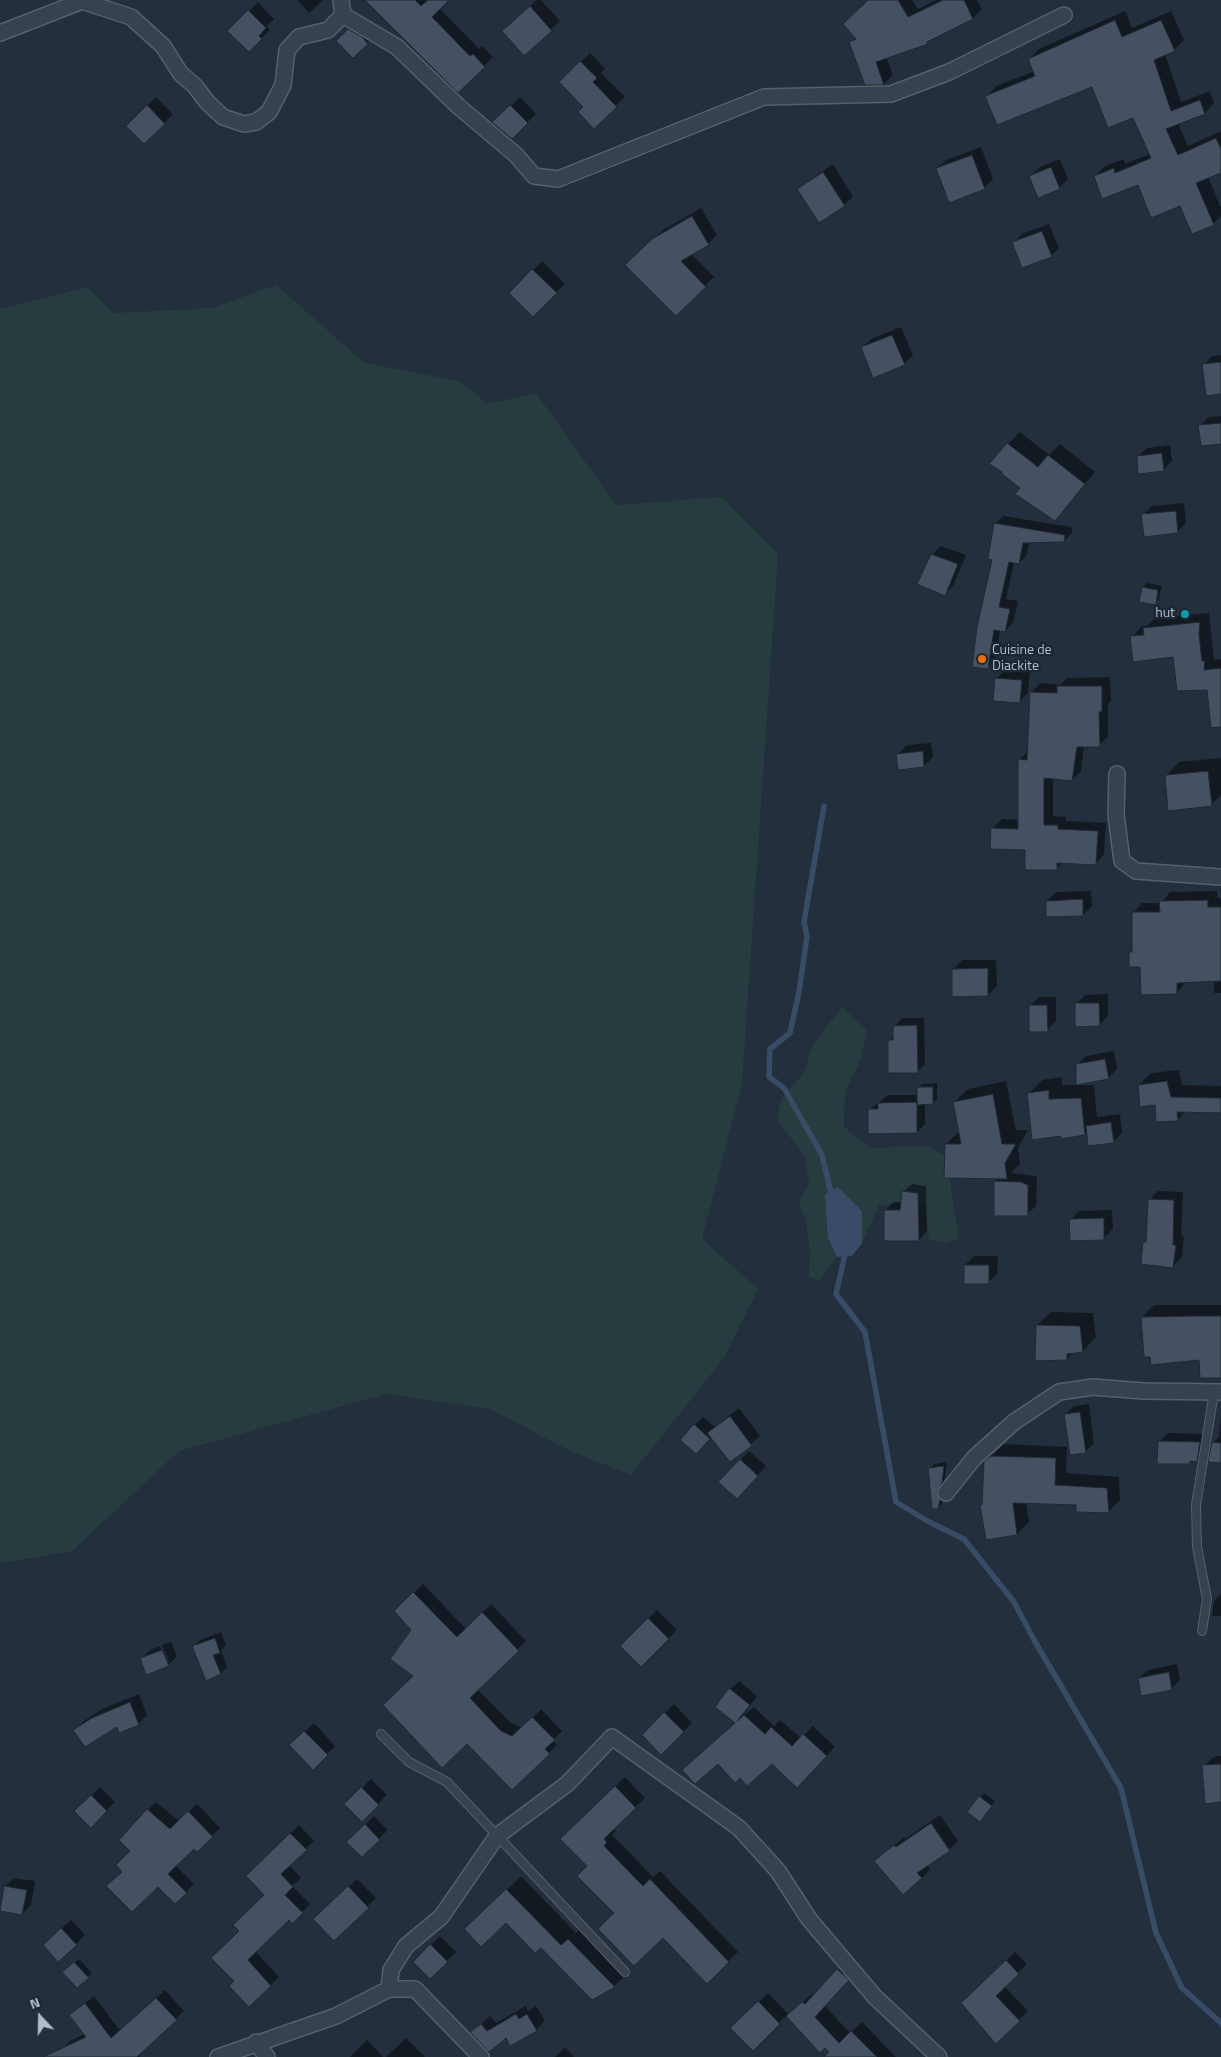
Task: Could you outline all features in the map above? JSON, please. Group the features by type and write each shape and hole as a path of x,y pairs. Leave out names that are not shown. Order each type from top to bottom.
{"street":[{"path":"0,32 82,1 132,17 163,46 181,74 195,86 207,102 223,117 244,124 256,122 269,112 283,85 287,50 299,37 328,30 342,7 397,46 458,106 516,155 534,176 558,179 764,97 891,94 949,72 1064,15"},
{"path":"1117,774 1116,815 1122,861 1136,871 1221,877"},
{"path":"946,1493 974,1458 1014,1422 1059,1392 1093,1387 1144,1391 1218,1392"},
{"path":"389,1989 391,1970 406,1946 442,1917 497,1836 567,1784 612,1737 739,1828 778,1872 809,1919 875,1996 939,2057"},
{"path":"218,2057 256,2042 336,2016 389,1989 415,1988 482,2057"},
{"path":"256,2042 267,2057"}],"lane":[{"path":"1202,1631 1208,1599 1197,1547 1196,1505 1218,1392"},
{"path":"381,1734 409,1762 447,1782 625,1972"}],"green space":[{"path":"276,285 365,363 459,381 488,404 536,393 616,505 722,497 778,554 742,1083 702,1239 758,1289 724,1358 631,1475 568,1450 490,1409 386,1394 179,1451 72,1551 0,1563 0,309 87,287 114,313 212,308"},
{"path":"842,1007 867,1031 861,1059 845,1091 844,1127 871,1148 928,1146 946,1156 959,1238 946,1243 929,1239 924,1203 879,1205 862,1243 862,1211 828,1237 837,1257 819,1281 809,1276 810,1251 806,1221 799,1203 809,1183 805,1157 777,1119 781,1099 803,1074 814,1043"}],"water":[{"path":"838,1187 862,1211 862,1243 852,1256 837,1257 828,1238 825,1194"}],"building":[{"path":"365,0 415,0 421,6 428,0 449,0 432,17 470,56 473,54 485,67 458,93"},
{"path":"868,0 898,0 908,17 943,0 964,0 973,19 927,42 928,44 876,62 884,85 865,85 849,42 856,39 843,24"},
{"path":"530,6 552,31 524,56 502,31"},
{"path":"248,10 266,28 259,36 262,39 249,52 227,31"},
{"path":"1115,20 1122,37 1161,20 1175,51 1154,60 1171,111 1200,100 1205,114 1166,129 1178,155 1216,138 1221,149 1221,173 1196,183 1214,225 1192,234 1180,206 1151,218 1138,185 1102,199 1094,176 1114,168 1115,173 1151,158 1133,118 1108,128 1092,87 997,125 985,96 1035,76 1028,59"},
{"path":"348,29 362,37 368,44 353,58 336,41"},
{"path":"580,61 597,78 593,82 617,107 594,129 578,112 583,107 559,82"},
{"path":"147,105 165,124 144,144 126,126"},
{"path":"510,105 528,123 512,139 492,122"},
{"path":"972,155 985,189 949,203 936,168"},
{"path":"1051,167 1060,189 1038,198 1029,176"},
{"path":"823,172 845,206 819,223 797,189"},
{"path":"692,216 709,245 681,261 706,287 676,316 625,265 652,239"},
{"path":"1042,231 1052,257 1022,268 1012,242"},
{"path":"532,269 557,293 533,317 509,293"},
{"path":"892,335 905,365 873,378 861,347"},
{"path":"1221,362 1221,394 1206,396 1202,364"},
{"path":"1221,423 1221,444 1201,446 1198,425"},
{"path":"1007,443 1038,467 1048,455 1085,484 1055,521 1015,494 1020,488 1002,472 989,464"},
{"path":"1162,453 1164,471 1138,474 1137,456"},
{"path":"1176,511 1178,533 1144,537 1141,514"},
{"path":"994,523 1065,535 1064,542 1023,543 1019,564 1009,562 999,607 1010,609 1005,632 994,630 988,669 972,667 977,627 992,560 988,559"},
{"path":"931,554 958,564 945,596 917,584"},
{"path":"1142,587 1158,590 1156,605 1139,602"},
{"path":"1200,622 1199,635 1202,661 1205,661 1204,670 1221,668 1221,727 1211,728 1207,690 1177,691 1173,657 1133,662 1130,636 1144,635 1143,628"},
{"path":"995,678 1022,680 1020,703 993,701"},
{"path":"1057,686 1102,686 1102,712 1099,712 1100,747 1077,747 1072,781 1044,778 1044,825 1058,825 1058,829 1098,831 1096,865 1057,863 1057,870 1025,870 1025,850 990,849 991,828 1018,829 1018,759 1027,760 1030,692 1057,693"},
{"path":"923,751 924,767 898,770 896,754"},
{"path":"1208,771 1212,806 1168,811 1165,775"},
{"path":"1083,899 1083,916 1046,917 1046,901"},
{"path":"1208,900 1208,907 1221,907 1221,981 1177,983 1177,994 1141,995 1140,967 1129,967 1129,952 1132,952 1132,912 1160,912 1159,901"},
{"path":"988,968 988,996 952,997 952,969"},
{"path":"1075,1003 1099,1003 1100,1026 1075,1027"},
{"path":"1029,1005 1047,1005 1048,1032 1029,1032"},
{"path":"917,1025 918,1073 888,1073 888,1040 893,1040 893,1026"},
{"path":"1105,1059 1109,1079 1076,1085 1076,1064"},
{"path":"1167,1081 1171,1097 1221,1098 1221,1113 1177,1112 1178,1121 1156,1122 1155,1105 1140,1107 1138,1085"},
{"path":"917,1087 933,1087 933,1104 917,1105"},
{"path":"1049,1090 1049,1099 1081,1098 1085,1135 1061,1139 1061,1136 1032,1140 1027,1093"},
{"path":"993,1094 1002,1144 1016,1144 1005,1163 1007,1179 944,1178 945,1144 961,1144 953,1102"},
{"path":"917,1102 917,1133 868,1134 868,1109 878,1109 878,1103"},
{"path":"1111,1122 1114,1143 1088,1146 1086,1126"},
{"path":"994,1181 1021,1182 1028,1185 1028,1216 994,1216"},
{"path":"902,1191 918,1193 919,1241 884,1241 884,1210 900,1210"},
{"path":"1148,1199 1174,1200 1173,1245 1176,1245 1173,1268 1141,1264 1143,1242 1146,1242"},
{"path":"1104,1218 1104,1240 1070,1241 1069,1219"},
{"path":"964,1265 989,1265 989,1284 964,1284"},
{"path":"1221,1316 1221,1378 1200,1378 1199,1360 1151,1365 1150,1357 1144,1357 1141,1317"},
{"path":"1036,1325 1080,1326 1083,1352 1067,1354 1067,1360 1035,1361"},
{"path":"1080,1412 1086,1453 1070,1455 1064,1414"},
{"path":"730,1416 752,1446 730,1462 707,1433"},
{"path":"694,1424 710,1439 696,1454 680,1440"},
{"path":"1158,1441 1200,1442 1197,1462 1190,1461 1190,1464 1157,1464"},
{"path":"1212,1442 1221,1443 1221,1463 1208,1462"},
{"path":"991,1456 1056,1458 1055,1485 1107,1488 1109,1513 1076,1512 1076,1505 1013,1503 1017,1535 986,1540 980,1505 982,1505 984,1461"},
{"path":"740,1459 758,1476 737,1499 718,1482"},
{"path":"944,1466 942,1483 937,1492 940,1500 938,1509 932,1509 928,1468"},
{"path":"413,1592 457,1637 482,1612 519,1651 470,1698 501,1731 512,1736 532,1717 555,1740 545,1749 550,1754 512,1790 467,1744 442,1768 383,1705 413,1676 390,1659 411,1630 394,1611"},
{"path":"648,1618 669,1639 641,1667 620,1646"},
{"path":"215,1638 220,1653 213,1655 221,1674 206,1681 192,1646"},
{"path":"162,1650 169,1666 146,1675 140,1658"},
{"path":"1169,1672 1172,1690 1141,1696 1138,1678"},
{"path":"729,1688 750,1705 737,1721 744,1715 765,1734 771,1727 792,1746 803,1734 827,1756 797,1788 772,1764 747,1786 740,1778 735,1783 718,1764 695,1784 682,1770 735,1723 715,1707"},
{"path":"130,1702 139,1725 119,1733 117,1727 85,1747 73,1730 92,1718"},
{"path":"664,1712 684,1732 661,1755 642,1735"},
{"path":"304,1731 328,1755 313,1770 289,1745"},
{"path":"1221,1764 1221,1802 1205,1804 1202,1765"},
{"path":"615,1786 636,1808 604,1839 607,1842 604,1846 643,1886 650,1879 729,1962 707,1984 663,1938 634,1966 598,1929 614,1913 577,1876 587,1866 560,1839"},
{"path":"361,1787 379,1805 362,1822 344,1804"},
{"path":"91,1795 107,1811 91,1828 74,1811"},
{"path":"979,1796 992,1806 980,1822 967,1812"},
{"path":"147,1809 170,1829 188,1811 213,1837 197,1852 194,1849 168,1874 187,1893 175,1904 158,1887 132,1912 106,1886 122,1872 116,1865 130,1851 119,1840"},
{"path":"931,1823 950,1851 917,1873 922,1878 903,1895 874,1861 894,1845 896,1847"},
{"path":"365,1824 380,1840 362,1857 346,1842"},
{"path":"290,1833 307,1850 281,1874 293,1887 285,1895 303,1913 292,1924 289,1920 248,1960 271,1986 249,2007 229,1986 234,1981 211,1958 239,1931 233,1925 264,1895 246,1876"},
{"path":"4,1886 27,1890 22,1915 0,1911"},
{"path":"348,1886 369,1908 334,1941 313,1919"},
{"path":"506,1889 561,1945 568,1939 615,1987 592,2000 541,1948 535,1953 506,1923 481,1947 464,1929"},
{"path":"61,1928 77,1945 58,1962 43,1945"},
{"path":"430,1944 448,1962 430,1979 413,1962"},
{"path":"1006,1960 1019,1974 996,1996 1020,2021 996,2044 961,2003"},
{"path":"74,1962 89,1978 77,1988 62,1972"},
{"path":"837,1969 849,1980 815,2017 839,2043 851,2031 877,2057 824,2057 829,2052 825,2048 820,2053 786,2016 802,2002 805,2004"},
{"path":"156,1998 177,2020 137,2057 43,2057 86,2037 69,2015 85,2003 111,2038"},
{"path":"758,2001 780,2024 753,2051 730,2028"},
{"path":"516,2014 519,2019 527,2014 537,2031 510,2046 506,2038 489,2052 470,2032 481,2024 487,2031"}],"waterway":[{"path":"824,806 804,922 807,936 799,992 790,1033 770,1049 769,1077 784,1088 822,1155 832,1197"},
{"path":"846,1250 836,1294 865,1332 896,1502 929,1522 964,1539 1014,1602 1034,1640 1121,1788 1156,1933 1182,1988 1221,2023"}],"place":[{"name":"hut","path":"1185,614"},
{"name":"Cuisine de Diackite","path":"982,659"}]}
